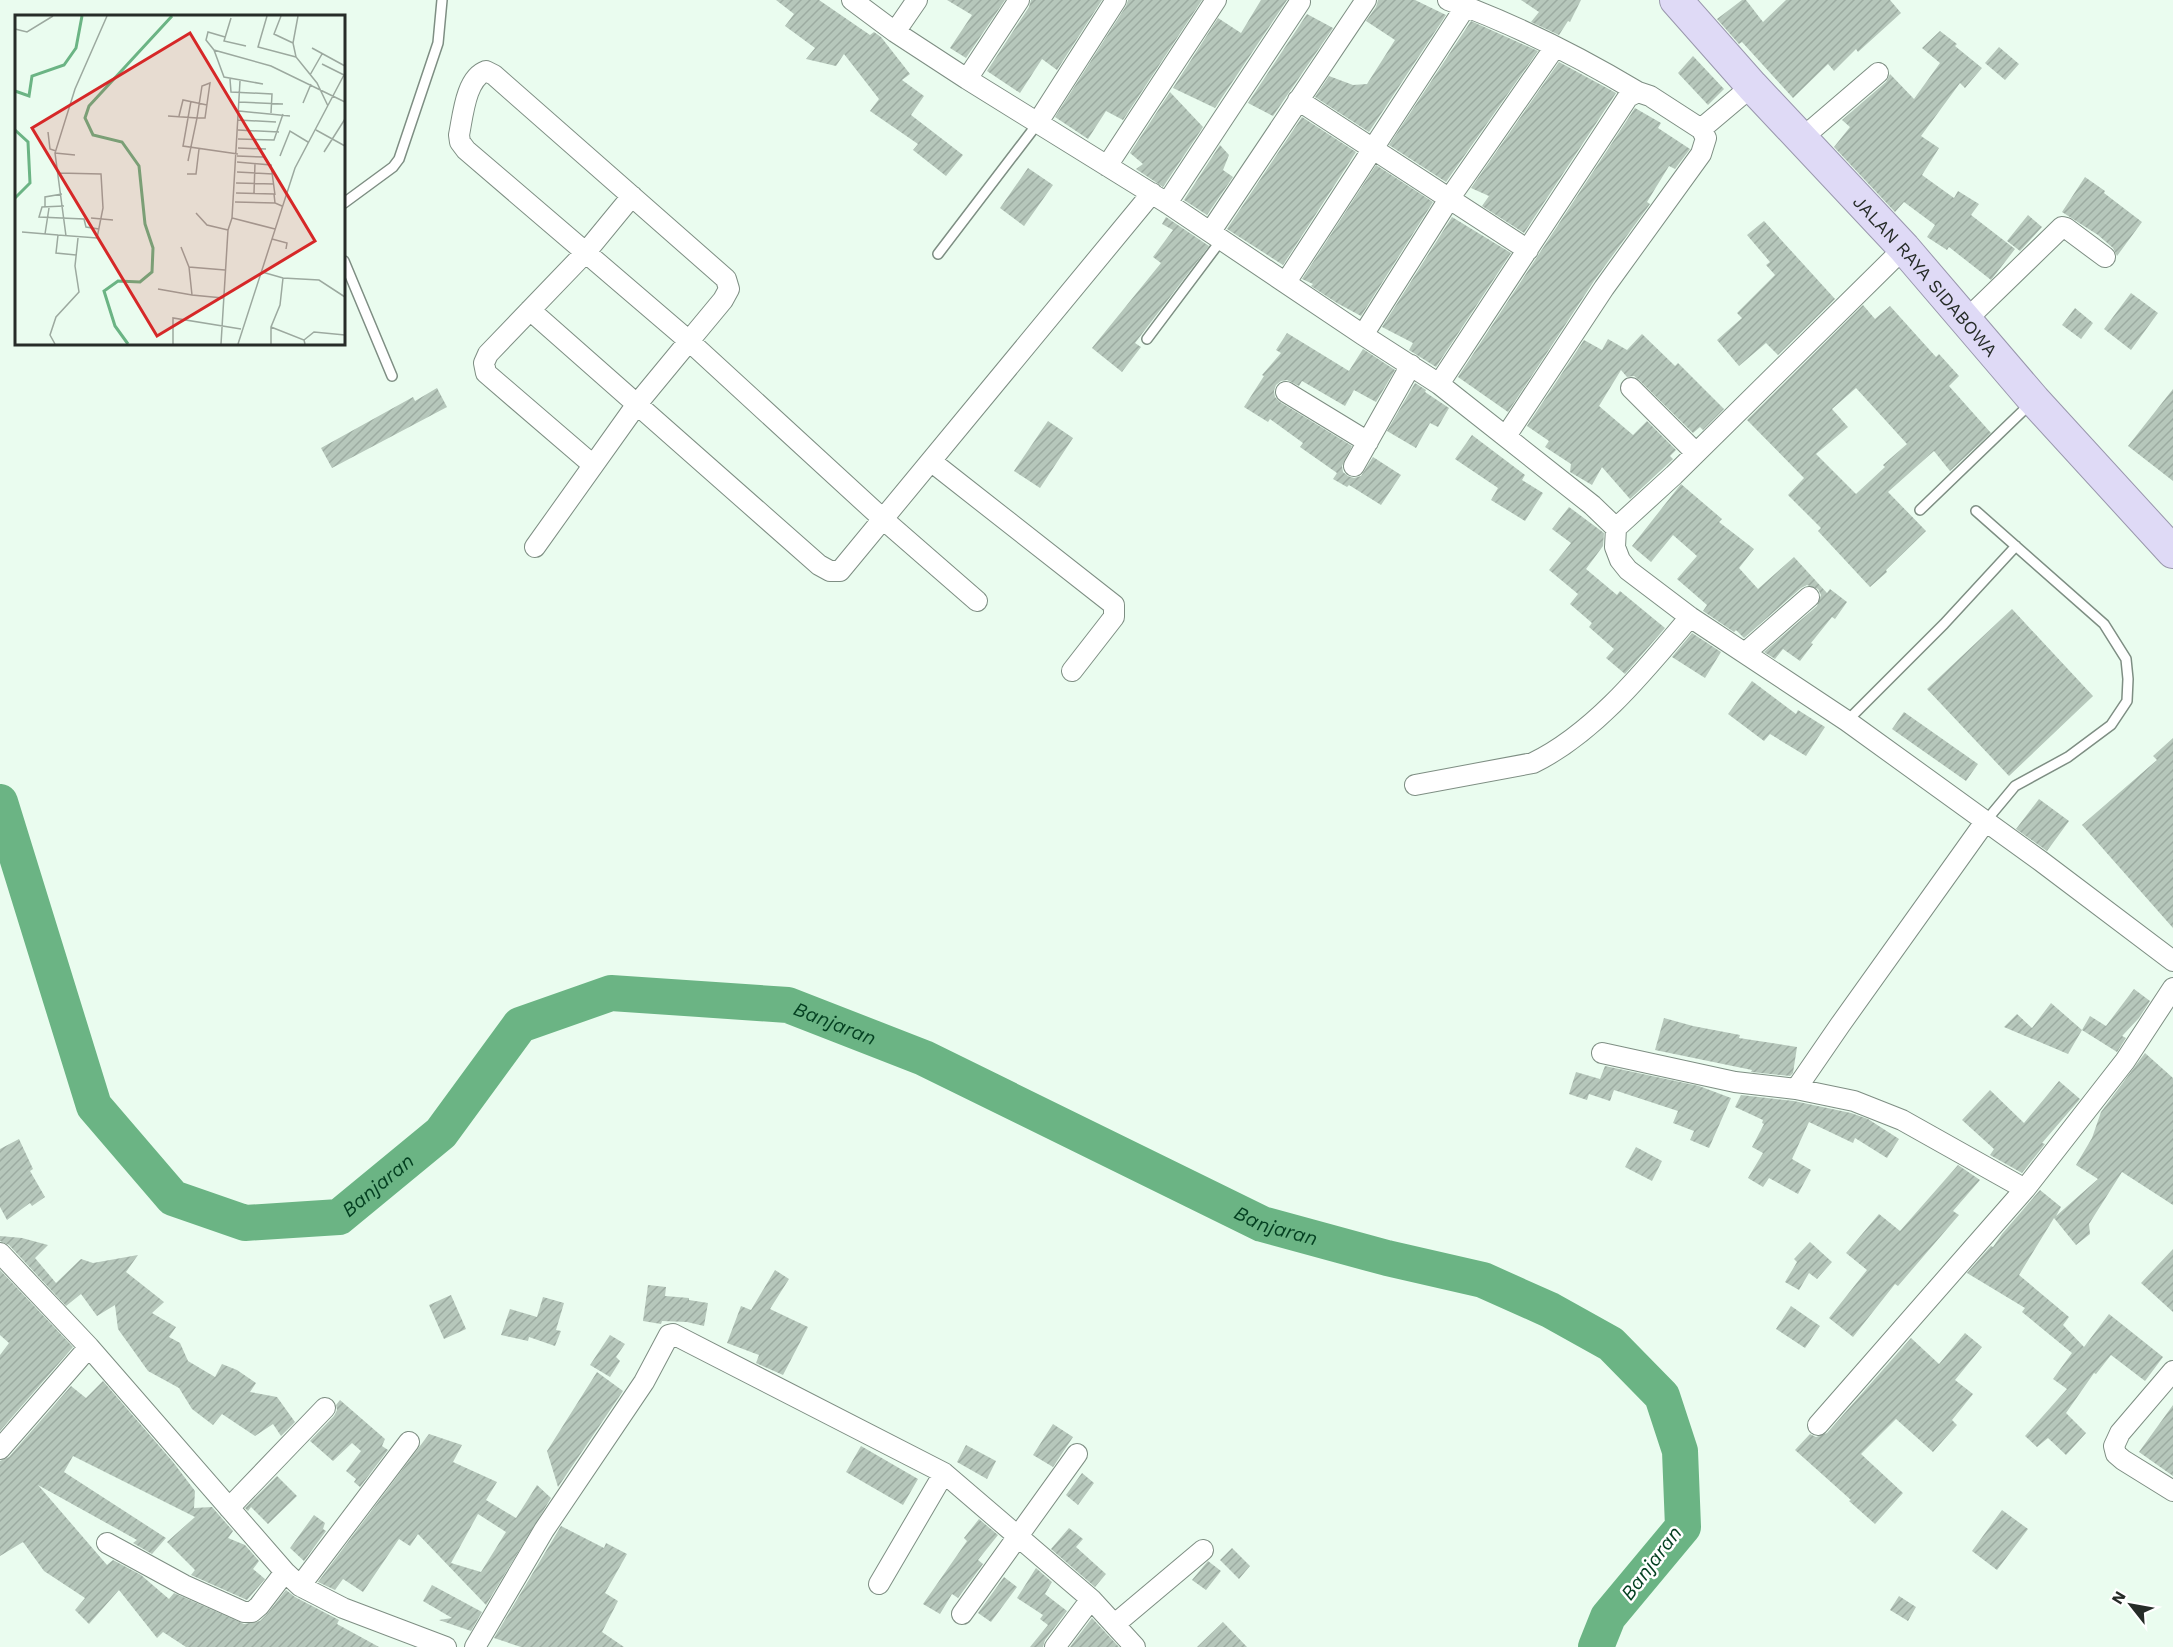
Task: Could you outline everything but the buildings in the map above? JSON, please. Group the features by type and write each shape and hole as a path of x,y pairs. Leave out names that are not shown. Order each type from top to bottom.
{"highway":[{"name":"JALAN RAYA SIDABOWA","path":"1676,0 1752,86 1904,248 2034,400 2171,547"}],"street":[{"path":"852,0 896,32 1160,198 1363,335 1412,365 1506,436 1592,505 1616,528"},
{"path":"896,32 917,0"},
{"path":"967,78 1018,0"},
{"path":"1038,122 1116,0"},
{"path":"1107,166 1216,0"},
{"path":"1216,235 1298,100 1365,0"},
{"path":"530,310 819,565 830,571 840,572 1160,198 1300,2"},
{"path":"1286,282 1373,149 1457,3 1590,63 1638,92 1650,96 1701,129 1706,138 1701,154 1604,288 1506,436"},
{"path":"1363,335 1449,199 1555,47"},
{"path":"536,547 637,404 689,341 723,300 729,289 726,279 494,75 486,71 479,74 472,83 459,135 460,142 466,150 689,341 884,520 977,601"},
{"path":"1801,139 1878,73"},
{"path":"1701,129 1752,86"},
{"path":"1439,384 1614,115 1628,97 1638,92"},
{"path":"1298,100 1528,250"},
{"path":"594,465 486,373 484,363 488,354 586,252 632,196"},
{"path":"1966,320 2062,227 2105,256"},
{"path":"1904,248 1696,453 1616,528 1615,547 1620,560 1628,570 1690,617 1847,721 2043,862 2173,961"},
{"path":"1354,466 1412,365"},
{"path":"1631,388 1696,453"},
{"path":"1286,392 1368,442"},
{"path":"932,462 1114,605 1113,617 1072,671"},
{"path":"1745,653 1809,597"},
{"path":"1415,785 1533,763 1550,755 1583,729 1635,681 1690,617"},
{"path":"1796,1089 1985,822"},
{"path":"1818,1425 2025,1189 2125,1061 2173,988"},
{"path":"1602,1053 1735,1082 1796,1089 1854,1101 1902,1120 2025,1189"},
{"path":"0,1253 89,1347 285,1572 300,1586 344,1608 446,1647"},
{"path":"475,1647 544,1530 644,1382 669,1335 677,1334 944,1473 1091,1599 1135,1647"},
{"path":"0,1449 89,1347"},
{"path":"2173,1371 2120,1433 2114,1446 2116,1454 2123,1460 2173,1491"},
{"path":"229,1508 325,1408"},
{"path":"300,1586 409,1442"},
{"path":"962,1614 1077,1454"},
{"path":"879,1584 944,1473"},
{"path":"107,1543 184,1585 244,1612 252,1612 259,1606 285,1572"},
{"path":"1115,1624 1203,1550"},
{"path":"1055,1647 1091,1599"}],"lane":[{"path":"345,202 393,167 399,159 438,43 442,0"},
{"path":"938,254 1038,122"},
{"path":"1147,339 1216,235"},
{"path":"345,263 392,376"},
{"path":"1920,510 2034,400"},
{"path":"1976,511 2104,624 2126,659 2127,701 2111,725 2068,757 2015,786 1985,822"},
{"path":"1847,721 1944,624 2016,546"}],"waterway":[{"name":"Banjaran","path":"0,802 94,1106 173,1198 245,1223 339,1217 441,1133 520,1025 611,993 788,1005 924,1058 1262,1224 1387,1258 1483,1280 1550,1310 1611,1344 1662,1396 1680,1451 1683,1527 1608,1617 1596,1647"}]}
